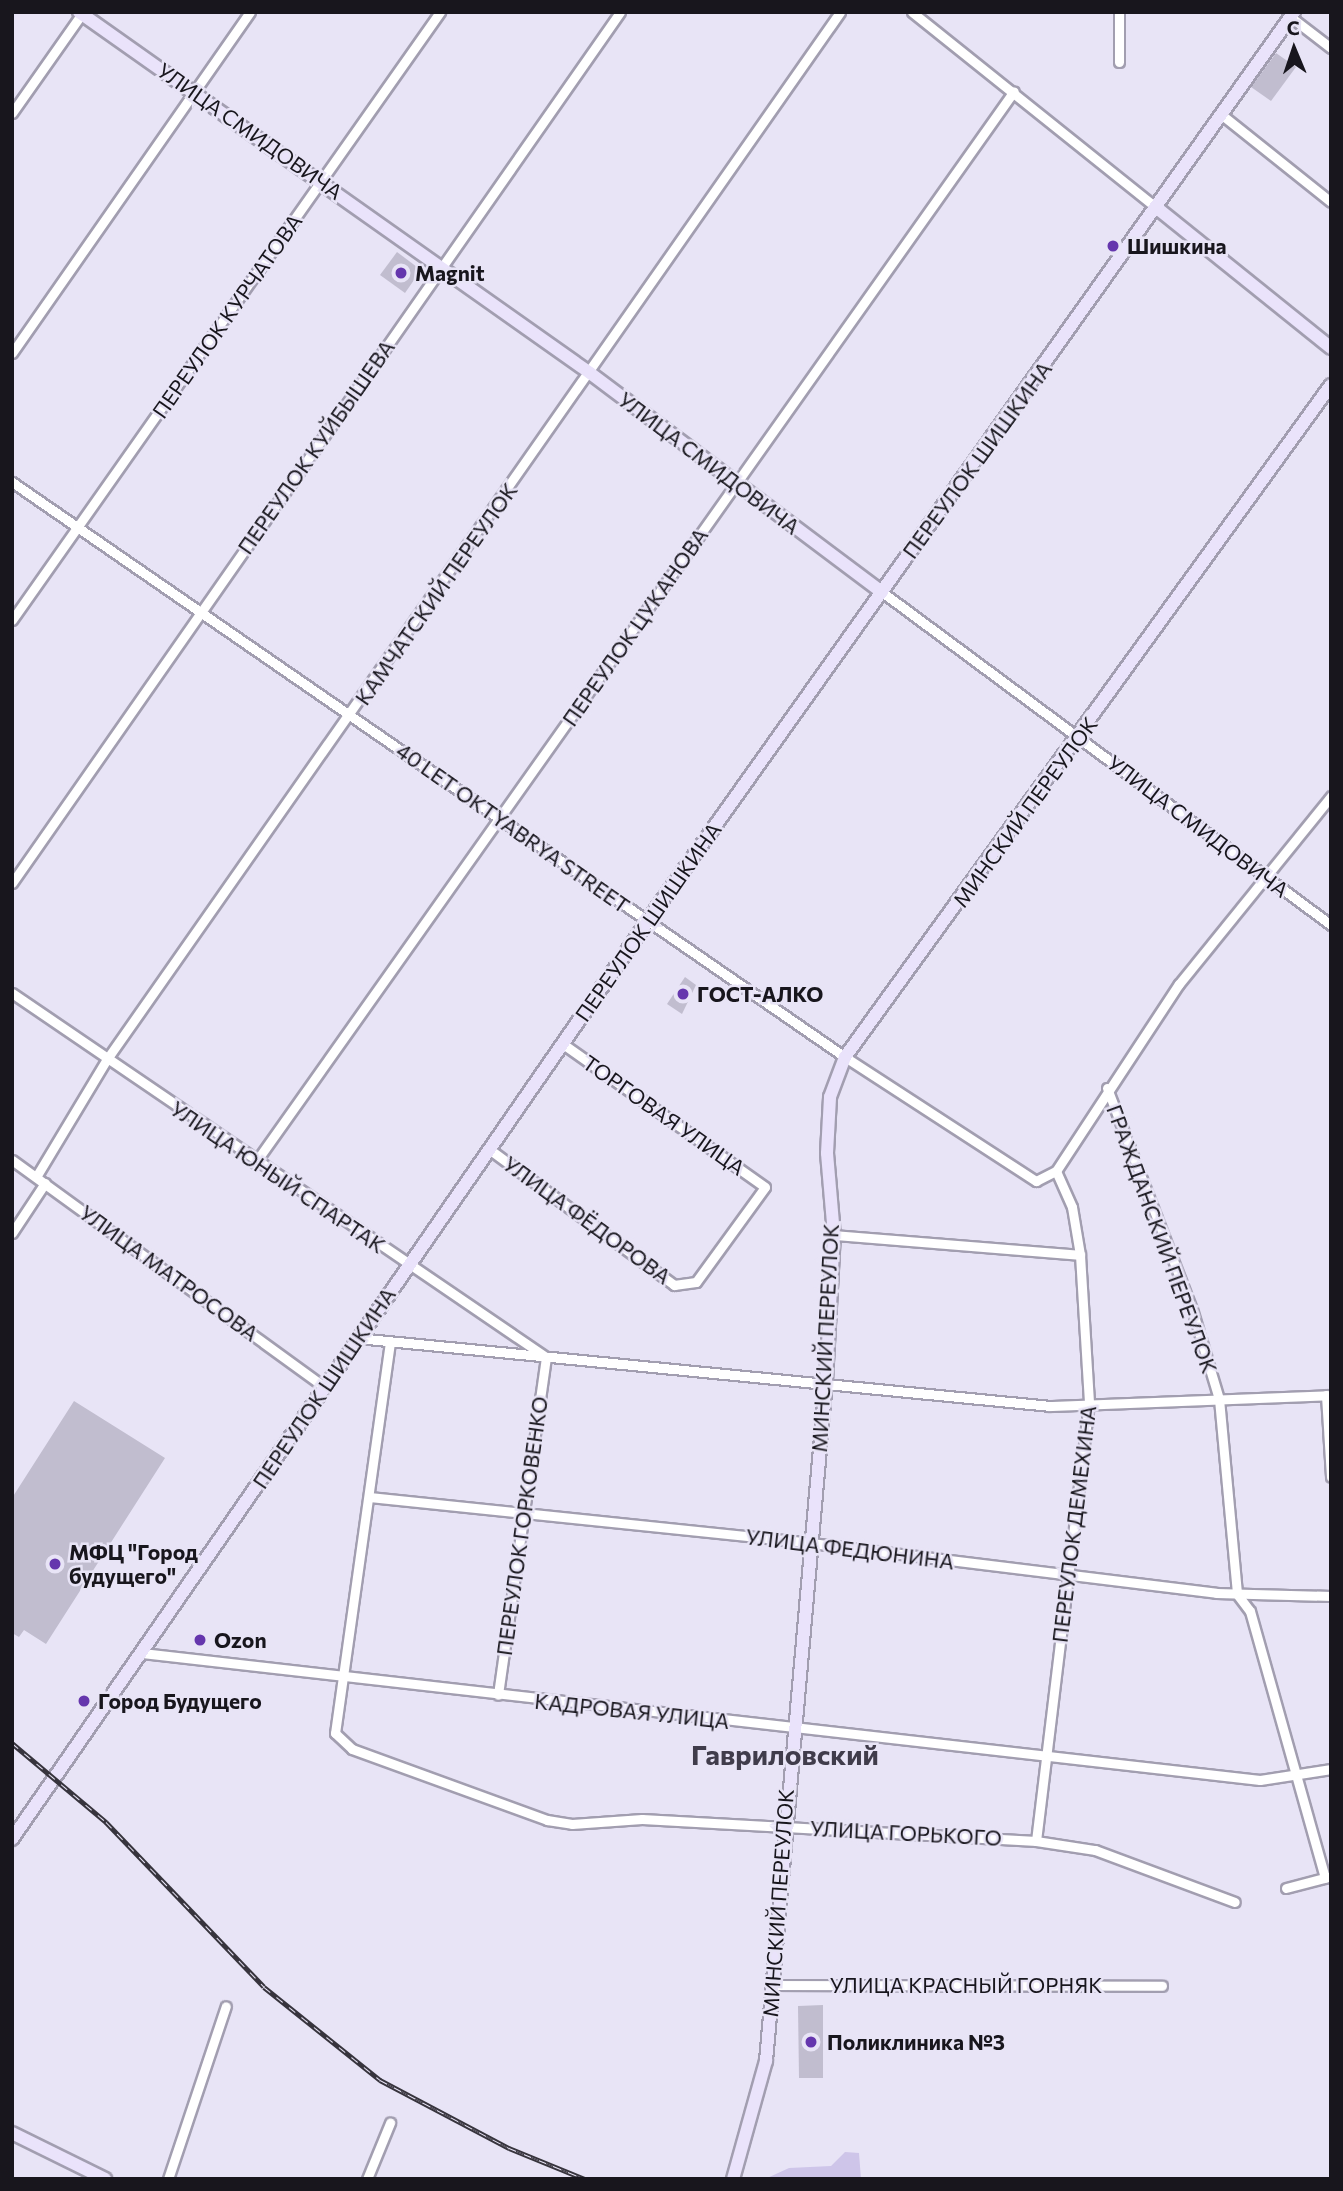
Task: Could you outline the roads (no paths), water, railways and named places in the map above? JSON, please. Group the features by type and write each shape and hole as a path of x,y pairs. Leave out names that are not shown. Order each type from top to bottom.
{"street":[{"path":"12,353 250,12"},
{"name":"ПЕРЕУЛОК КУРЧАТОВА","path":"12,620 440,12"},
{"name":"ПЕРЕУЛОК КУЙБЫШЕВА","path":"12,883 620,12"},
{"name":"КАМЧАТСКИЙ ПЕРЕУЛОК","path":"36,1177 107,1059 351,716 840,12"},
{"path":"912,12 1014,91 1331,348"},
{"path":"1119,12 1119,62"},
{"path":"12,113 82,13"},
{"name":"УЛИЦА СМИДОВИЧА","path":"82,13 322,180 590,373 1331,925"},
{"path":"1293,15 1331,48"},
{"name":"ПЕРЕУЛОК ШИШКИНА","path":"12,1839 648,921 1293,15"},
{"name":"ПЕРЕУЛОК ЦУКАНОВА","path":"255,1163 1014,91"},
{"path":"1222,115 1331,202"},
{"name":"МИНСКИЙ ПЕРЕУЛОК","path":"733,2179 744,2152 766,2061 783,1826 826,1381 834,1235 827,1153 830,1097 845,1058 1080,737 1331,385"},
{"name":"40 LET OKTYABRYA STREET","path":"12,482 845,1058 1037,1181 1056,1171"},
{"path":"1056,1171 1107,1088 1180,984 1331,796"},
{"name":"УЛИЦА ЮНЫЙ СПАРТАК","path":"12,993 408,1266 486,1311 546,1357"},
{"name":"ТОРГОВАЯ УЛИЦА","path":"563,1044 765,1186"},
{"name":"ГРАЖДАНСКИЙ ПЕРЕУЛОК","path":"1107,1088 1192,1309 1219,1399 1237,1594 1250,1611 1295,1777 1328,1877"},
{"name":"УЛИЦА ФЁДОРОВА","path":"489,1149 674,1285 696,1282 765,1186"},
{"name":"УЛИЦА МАТРОСОВА","path":"12,1160 324,1387"},
{"name":"ПЕРЕУЛОК ДЕМЕХИНА","path":"1036,1841 1044,1754 1071,1576 1089,1403 1080,1255 1072,1207 1056,1171"},
{"path":"12,1233 45,1183"},
{"path":"834,1235 1080,1255"},
{"path":"357,1338 826,1381 1050,1406 1328,1395 1331,1477"},
{"name":"ПЕРЕУЛОК ШИШКИНА","path":"335,1733 390,1342"},
{"name":"ПЕРЕУЛОК ГОРКОВЕНКО","path":"498,1695 546,1357"},
{"name":"УЛИЦА ФЕДЮНИНА","path":"369,1497 811,1543 1237,1594 1331,1596"},
{"name":"КАДРОВАЯ УЛИЦА","path":"142,1653 341,1680 1044,1754 1260,1780 1295,1777 1331,1769"},
{"name":"УЛИЦА ГОРЬКОГО","path":"335,1733 352,1749 547,1820 783,1826 1036,1841 1096,1850 1235,1902"},
{"path":"1286,1888 1328,1877"},
{"name":"УЛИЦА КРАСНЫЙ ГОРНЯК","path":"771,1984 1162,1986"},
{"path":"168,2179 226,2006"},
{"path":"367,2179 390,2123"},
{"path":"12,2133 104,2179"}],"railway":[{"path":"12,1743 106,1822 264,1987 380,2080 509,2148 585,2179"}],"place":[{"name":"Шишкина","path":"1113,246"},
{"name":"Magnit","path":"401,273"},
{"name":"ГОСТ-АЛКО","path":"683,994"},
{"name":"МФЦ \"Город будущего\"","path":"55,1564"},
{"name":"Ozon","path":"200,1640"},
{"name":"Город Будущего","path":"84,1701"},
{"name":"Поликлиника №3","path":"811,2042"}],"district":[{"name":"Гавриловский","path":"785,1754"}]}
